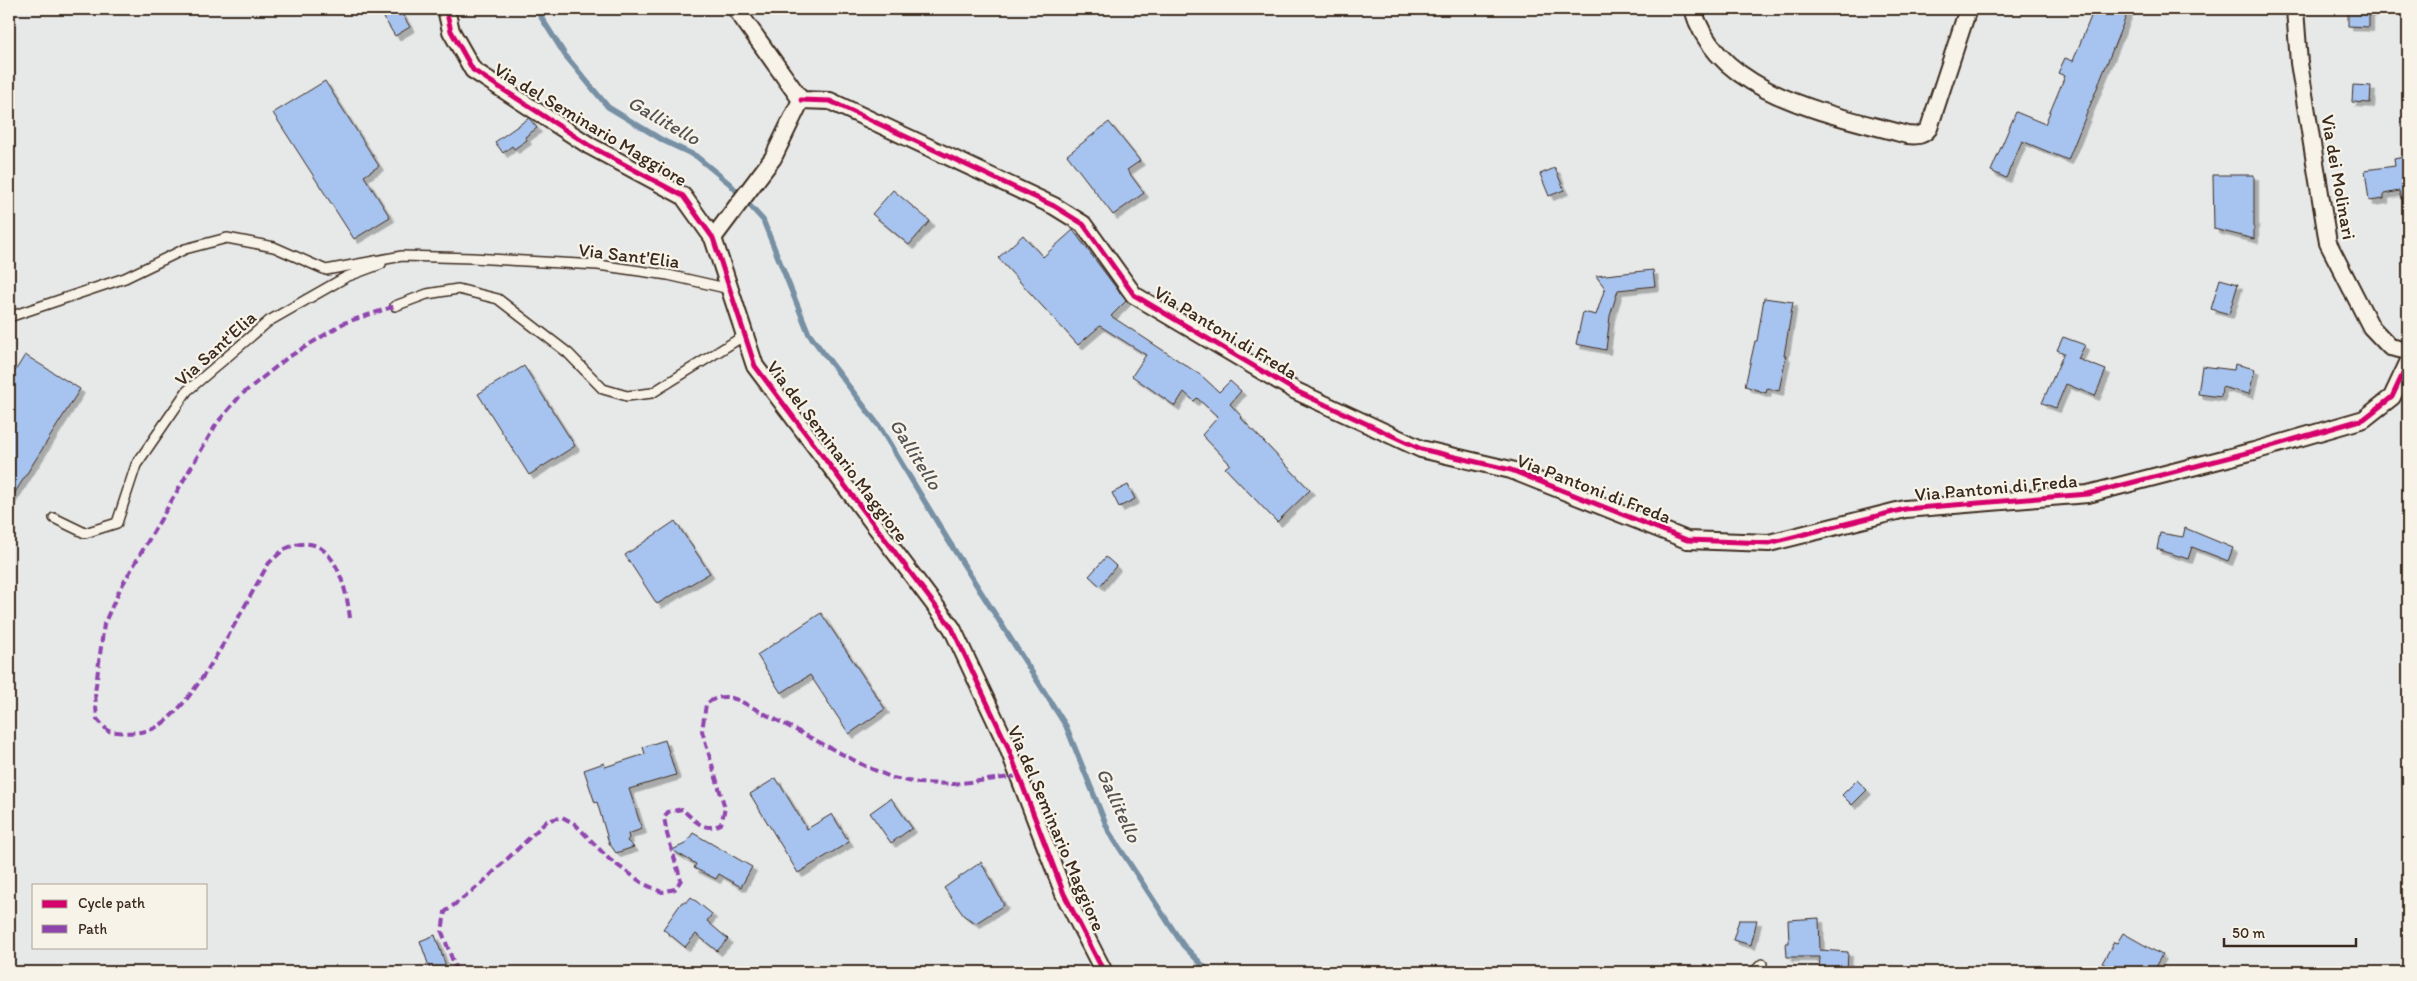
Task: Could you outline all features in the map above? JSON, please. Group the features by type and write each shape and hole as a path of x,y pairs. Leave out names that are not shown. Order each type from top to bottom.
{"street":[{"name":"Via del Seminario Maggiore","path":"446,9 451,31 473,70 590,146 683,196 716,233 755,366 952,628 1007,745 1064,894 1104,972"},
{"path":"716,233 773,158 801,100 736,9"},
{"path":"1693,9 1712,46 1747,80 1788,100 1907,135 1917,136 1925,134 1929,128 1968,9"},
{"name":"Via dei Molinari","path":"2295,9 2299,62 2328,243 2370,327 2390,348 2408,351"},
{"name":"Via Pantoni di Freda","path":"801,100 830,101 1054,206 1083,224 1134,295 1296,391 1421,449 1511,470 1687,540 1769,542 1905,509 2088,494 2254,451 2364,419 2392,396 2408,363"}],"lane":[{"name":"Via Sant'Elia","path":"9,317 125,278 185,249 227,238 274,247 326,270 402,256 598,265 668,275 731,289"},
{"name":"Via Sant'Elia","path":"54,518 85,532 117,523 136,465 187,391 269,321 346,277 402,256"},
{"path":"395,306 427,294 458,289 498,299 568,353 603,388 628,396 652,393 745,335"},
{"path":"1754,972 1762,964"}],"building":[{"path":"399,9 410,27 395,36 384,18"},
{"path":"2094,9 2129,9 2068,160 2022,141 2006,178 1991,171 2016,112 2045,124 2065,76 2058,73 2065,58 2073,61"},
{"path":"2348,9 2369,9 2369,27 2348,26"},
{"path":"325,81 379,166 364,176 390,217 354,239 273,113"},
{"path":"2353,85 2371,86 2370,103 2352,102"},
{"path":"529,118 537,128 525,137 527,140 514,149 512,146 503,153 495,142"},
{"path":"1109,122 1140,161 1127,170 1144,193 1113,215 1067,155"},
{"path":"2408,156 2408,199 2401,199 2399,191 2384,194 2384,199 2369,201 2365,170 2395,166 2394,159"},
{"path":"1555,168 1564,190 1549,196 1540,174"},
{"path":"2213,175 2254,175 2254,239 2214,229"},
{"path":"893,190 930,221 909,245 872,214"},
{"path":"1073,230 1126,301 1111,316 1202,376 1219,392 1230,381 1241,391 1230,404 1310,490 1277,522 1225,468 1230,464 1202,435 1218,417 1197,398 1194,401 1184,392 1175,406 1132,376 1146,355 1100,326 1078,345 998,258 1023,235 1043,257"},
{"path":"1653,270 1655,286 1618,290 1610,316 1606,350 1576,344 1583,312 1596,315 1605,288 1596,276"},
{"path":"2220,279 2238,284 2229,314 2211,309"},
{"path":"1764,298 1793,302 1779,391 1767,388 1766,393 1745,386 1755,341 1757,341"},
{"path":"2063,337 2085,345 2078,359 2106,370 2095,396 2066,384 2056,408 2042,403 2064,353 2057,350"},
{"path":"25,355 80,389 9,502 9,381"},
{"path":"2235,364 2255,369 2249,394 2222,387 2221,397 2198,394 2202,366 2234,370"},
{"path":"524,366 575,446 529,475 478,394"},
{"path":"1128,485 1135,499 1119,507 1112,493"},
{"path":"675,521 710,573 657,604 625,555"},
{"path":"2185,528 2233,548 2228,561 2192,547 2188,559 2157,549 2160,533 2183,537"},
{"path":"1106,557 1116,566 1100,586 1089,576"},
{"path":"821,613 885,709 849,734 810,675 781,693 757,655"},
{"path":"665,740 676,775 629,789 642,829 628,834 629,838 627,841 634,847 616,853 609,843 597,802 595,803 584,770 604,763 605,767 645,754 643,747"},
{"path":"776,778 807,829 832,814 849,842 798,873 750,794"},
{"path":"1857,780 1867,790 1852,805 1842,795"},
{"path":"891,798 912,828 891,843 870,813"},
{"path":"693,833 752,867 741,887 719,874 716,879 694,868 696,864 672,850 685,844"},
{"path":"981,862 1004,905 976,923 964,916 944,888"},
{"path":"691,897 712,914 707,921 728,939 717,951 696,934 685,947 663,929 682,902 687,902"},
{"path":"1819,918 1820,950 1848,952 1847,972 1819,972 1820,957 1787,957 1786,943 1789,943 1788,920"},
{"path":"1739,920 1757,920 1751,945 1733,940"},
{"path":"2123,933 2162,955 2152,972 2119,972 2102,963 2114,942 2117,943"},
{"path":"435,935 448,972 431,972 420,941"}],"waterway":[{"name":"Gallitello","path":"536,9 565,55 608,107 664,141 696,156 730,184 763,220 809,334 879,426 948,540 1066,726 1109,832 1183,945 1209,972"}],"marked path":[{"path":"350,618 340,576 326,552 316,546 303,544 287,548 269,563 200,681 183,703 166,720 150,730 129,733 108,731 97,719 95,693 104,624 120,589 217,423 241,395 287,358 344,323 395,306"},
{"path":"457,972 442,932 445,912 481,884 547,821 562,817 575,824 610,860 644,884 662,892 675,889 681,880 667,834 664,817 668,812 682,809 700,824 709,827 721,824 725,808 702,731 706,704 714,699 729,697 738,700 865,766 893,778 918,783 954,784 1019,776"}],"cycle path":[{"path":"446,9 451,31 473,70 590,146 683,196 713,238 755,366 952,628 1007,745 1064,894 1104,972"},
{"path":"801,100 830,101 1054,206 1083,224 1134,295 1296,391 1421,449 1511,470 1687,540 1769,543 1905,509 2088,494 2254,451 2364,419 2392,397 2408,363"}]}
